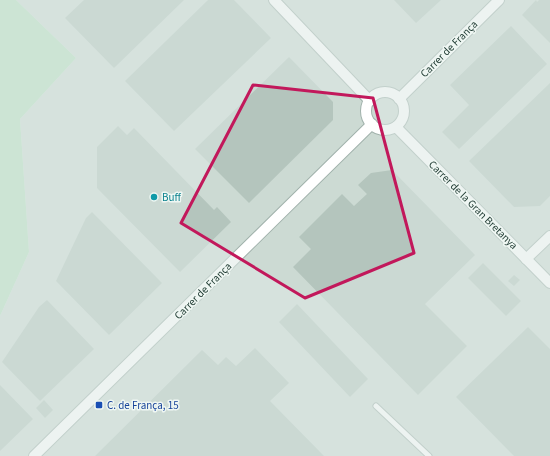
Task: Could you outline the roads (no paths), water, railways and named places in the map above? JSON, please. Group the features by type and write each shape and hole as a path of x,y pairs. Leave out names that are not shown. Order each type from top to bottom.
{"street":[{"path":"274,0 370,101"},
{"name":"Carrer de França","path":"399,98 499,0"},
{"path":"385,93 392,94 399,98 403,105 404,113 401,121 396,127 383,130 378,129 372,124 366,113 367,105 370,101 378,94 385,93"},
{"name":"Carrer de França","path":"34,456 372,124"},
{"name":"Carrer de la Gran Bretanya","path":"396,127 550,283"},
{"path":"526,259 550,236"}],"lane":[{"path":"376,406 429,456"}],"place":[{"name":"Buff","path":"154,197"},
{"name":"C. de França, 15","path":"99,405"}]}
